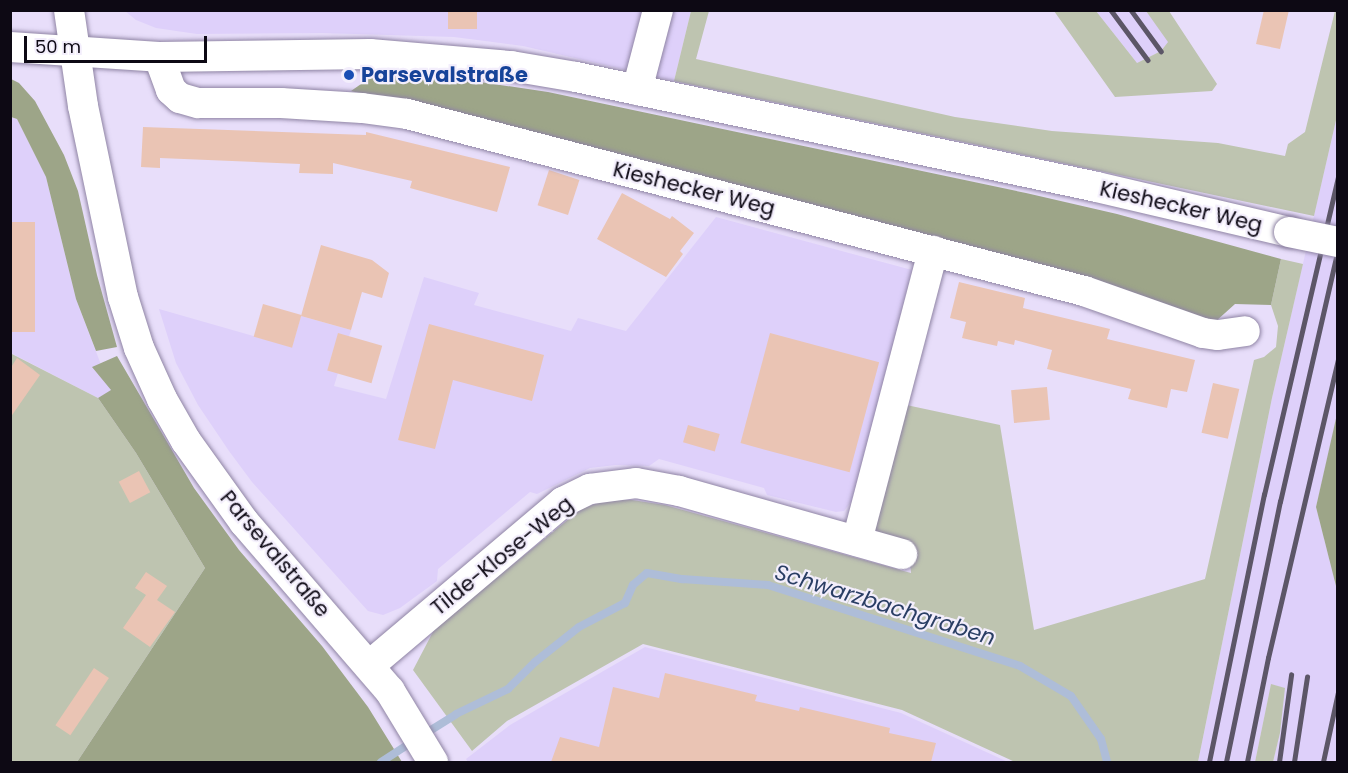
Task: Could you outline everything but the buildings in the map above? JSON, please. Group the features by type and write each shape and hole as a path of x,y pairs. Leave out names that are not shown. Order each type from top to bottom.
{"street":[{"name":"Parsevalstraße","path":"69,10 83,106 123,297 139,348 162,399 186,441 244,522 370,665 404,712 433,762"},
{"path":"637,90 658,10"},
{"name":"Kieshecker Weg","path":"10,48 159,57 370,54 511,66 637,90 1086,184 1338,242"},
{"name":"Kieshecker Weg","path":"159,57 171,90 180,98 198,103 362,108 407,114 1083,291 1203,333 1218,335 1245,331"},
{"path":"858,541 933,251"},
{"name":"Tilde-Klose-Weg","path":"370,665 563,502 590,489 636,483 679,491 902,554"}],"shaded area":[{"path":"125,11 691,11 674,81 523,46 454,37 322,33 197,34 156,28 136,20"},
{"path":"1096,11 1146,11 1169,41 1161,51 1137,63"},
{"path":"1337,116 1338,414 1316,507 1337,590 1337,762 1273,762 1280,733 1271,685 1255,762 1198,762 1272,398"},
{"path":"10,117 17,119 46,177 76,299 111,391 98,398 11,353"},
{"path":"716,217 912,270 855,497 844,511 836,512 767,495 764,488 659,459 649,466 616,465 590,468 537,494 530,492 438,569 437,581 400,608 383,615 368,611 252,482 229,451 198,405 176,363 159,309 292,347 301,316 351,330 334,386 386,399 424,277 479,293 474,305 571,331 578,318 626,331"},
{"path":"645,647 901,713 1008,762 468,762 466,759 510,725"}],"green space":[{"path":"691,11 709,11 696,59 955,117 1052,131 1218,143 1285,156 1288,144 1305,132 1335,11 1337,11 1337,116 1314,216 674,81"},
{"path":"1054,11 1096,11 1137,63 1161,51 1168,42 1146,11 1169,11 1217,84 1212,91 1115,97"},
{"path":"374,75 460,79 548,92 1117,214 1281,259 1271,305 1235,304 1215,322 351,91"},
{"path":"11,79 19,83 35,101 64,155 78,191 97,275 117,347 96,351 76,299 46,177 17,119 11,117"},
{"path":"1281,259 1303,264 1272,398 1198,762 1015,762 902,710 643,644 507,721 472,751 413,670 435,628 581,509 606,500 632,500 665,505 911,573 909,551 881,540 874,528 897,403 1000,425 1034,630 1205,579 1254,360 1264,357 1276,347 1278,326 1271,305"},
{"path":"10,353 98,398 136,453 205,568 77,762 11,762"},
{"path":"117,356 194,488 239,550 322,646 368,707 402,762 77,762 205,568 136,453 98,398 111,390 92,367"},
{"path":"1337,414 1337,590 1316,507"},
{"path":"1271,684 1285,688 1280,733 1273,762 1255,762"}],"waterway":[{"name":"Schwarzbachgraben","path":"423,735 456,714 508,689 535,662 579,627 625,603 633,585 647,573 682,579 768,585 1020,666 1071,696 1101,739 1107,762"},
{"name":"Schwarzbachgraben","path":"381,762 413,741"}],"railway":[{"path":"1111,10 1148,60"},
{"path":"1131,10 1161,51"},
{"path":"1209,762 1264,495 1338,176"},
{"path":"1226,762 1280,502 1338,249"},
{"path":"1247,762 1268,658 1338,360"},
{"path":"1279,762 1291,675"},
{"path":"1294,762 1307,677"},
{"path":"1323,762 1338,692"}],"place":[{"name":"Parsevalstraße","path":"349,75"}]}
